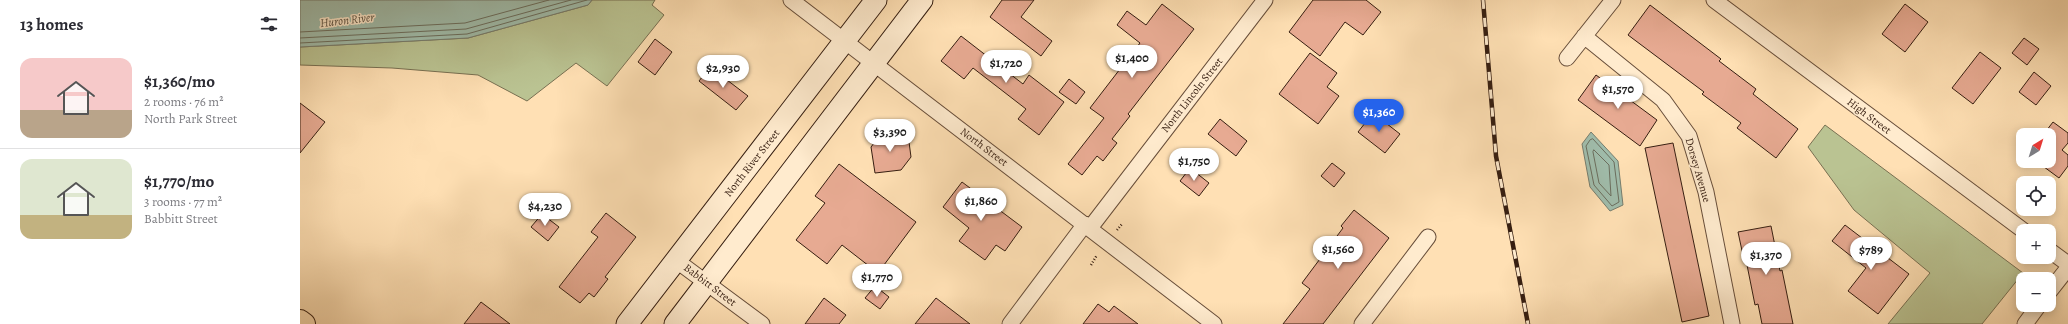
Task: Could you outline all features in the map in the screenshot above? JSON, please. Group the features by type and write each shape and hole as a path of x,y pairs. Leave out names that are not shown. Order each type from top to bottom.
{"main road":[{"path":"300,321 304,324"}],"street":[{"name":"North Street","path":"791,0 1214,324"},
{"name":"North River Street","path":"627,324 677,261 876,0"},
{"path":"675,324 922,0"},
{"name":"North Lincoln Street","path":"1010,324 1265,0"},
{"path":"1567,58 1613,0"},
{"name":"High Street","path":"1714,0 2016,225"},
{"name":"Dorsey Avenue","path":"1584,36 1663,100 1689,136 1706,192 1732,324"},
{"path":"1362,324 1428,237"},
{"path":"2056,255 2068,264"},
{"name":"Babbitt Street","path":"677,261 762,324"},
{"path":"2056,283 2068,268"},
{"path":"2025,324 2034,312"}],"path":[{"path":"1091,265 1097,254"}],"green space":[{"path":"592,0 655,0 652,5 664,15 607,86 576,63 527,101 478,75 392,68 300,65 300,47 468,38 588,5"},
{"path":"1825,125 2022,272 2016,272 2016,282 1982,324 1888,324 1930,273 1854,210 1808,147"}],"water":[{"name":"Huron River","path":"300,0 592,0 588,5 468,38 300,47"},
{"path":"1591,132 1618,161 1623,205 1610,211 1590,187 1582,144"}],"building":[{"path":"1002,0 1034,0 1021,17 1052,41 1041,56 990,17"},
{"path":"1313,0 1366,0 1381,12 1363,35 1345,22 1320,56 1289,32"},
{"path":"1162,4 1194,29 1128,114 1130,116 1112,139 1117,143 1103,161 1097,156 1082,175 1068,164 1104,118 1090,108 1140,43 1117,25 1127,11 1146,25"},
{"path":"1905,4 1928,22 1905,52 1882,34"},
{"path":"1650,5 1721,59 1719,61 1756,89 1753,94 1798,129 1776,158 1737,128 1741,123 1702,94 1704,92 1628,35"},
{"path":"961,36 1023,84 1029,75 1064,102 1039,135 1018,119 1026,109 973,68 964,79 941,61"},
{"path":"2024,38 2039,49 2027,65 2012,53"},
{"path":"655,39 672,52 655,75 638,62"},
{"path":"1980,52 2001,68 1973,104 1952,88"},
{"path":"1310,53 1337,73 1327,87 1339,96 1318,124 1279,94"},
{"path":"710,67 748,96 736,110 699,81"},
{"path":"2034,72 2051,86 2036,105 2019,92"},
{"path":"1596,75 1657,120 1640,146 1578,100"},
{"path":"1069,79 1085,92 1076,104 1059,92"},
{"path":"300,103 325,122 300,153"},
{"path":"1373,113 1400,134 1385,153 1358,132"},
{"path":"1220,119 1247,141 1236,156 1208,134"},
{"path":"2053,122 2068,133 2068,143 2062,150 2068,155 2068,166 2059,178 2045,168 2056,168 2056,128 2048,128"},
{"path":"896,132 909,142 911,157 901,170 875,173 871,147 881,134"},
{"path":"1673,143 1709,316 1682,322 1645,148"},
{"path":"1332,163 1345,173 1334,187 1321,176"},
{"path":"839,164 916,222 878,273 842,245 827,264 796,240 825,203 815,196"},
{"path":"1190,168 1209,183 1199,196 1180,181"},
{"path":"962,182 1022,227 1005,251 996,245 985,260 959,241 969,228 943,207"},
{"path":"1354,210 1389,238 1323,324 1283,324 1310,289 1302,283 1343,228 1341,226"},
{"path":"606,213 636,237 605,277 608,279 594,297 589,293 580,303 559,287 598,237 591,232"},
{"path":"542,214 559,227 548,241 531,227"},
{"path":"1845,225 1909,274 1878,314 1848,291 1866,268 1832,241"},
{"path":"1771,226 1793,324 1762,324 1758,304 1755,305 1746,260 1744,260 1738,232"},
{"path":"875,286 889,297 880,309 865,298"},
{"path":"824,298 846,315 839,324 805,324"},
{"path":"936,298 970,324 915,324"},
{"path":"481,302 510,324 464,324"},
{"path":"1098,304 1109,312 1114,306 1138,324 1083,324"}],"railway":[{"path":"1483,0 1496,156 1528,324"}]}
